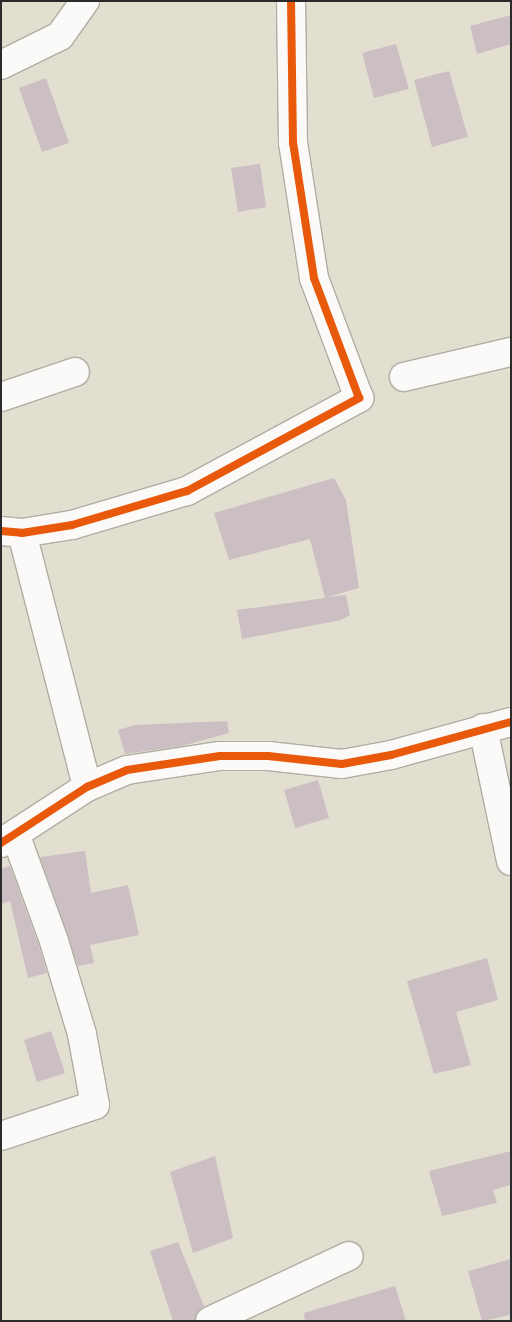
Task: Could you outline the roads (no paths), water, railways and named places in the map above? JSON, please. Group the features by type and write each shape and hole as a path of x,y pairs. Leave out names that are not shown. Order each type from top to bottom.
{"street":[{"path":"1,65 60,36 85,1"},
{"path":"87,788 12,532 72,525 188,491 359,398 314,278 293,143 291,1"},
{"path":"404,377 511,352"},
{"path":"1,397 75,372"},
{"path":"1,1136 95,1105 76,1015 54,941 8,838 87,788 127,770 220,756 268,756 342,764 391,755 483,728 511,722"},
{"path":"483,728 511,861"},
{"path":"210,1321 349,1256"}]}
